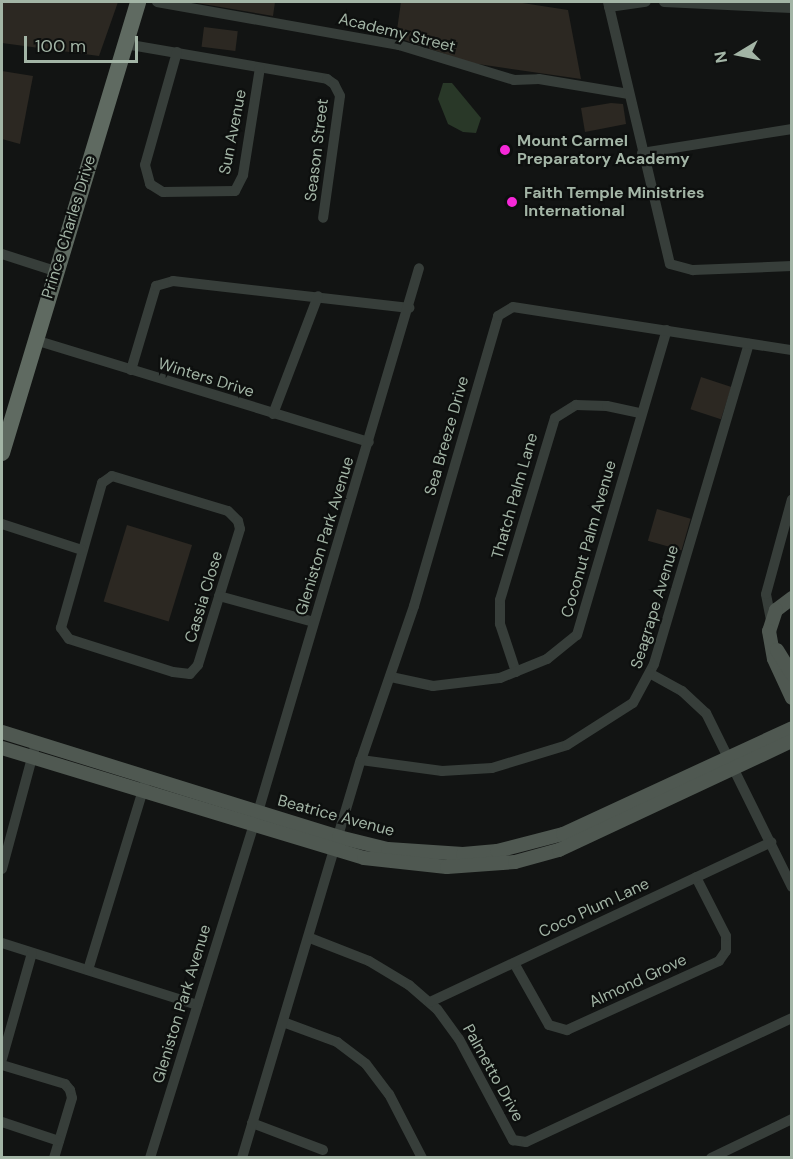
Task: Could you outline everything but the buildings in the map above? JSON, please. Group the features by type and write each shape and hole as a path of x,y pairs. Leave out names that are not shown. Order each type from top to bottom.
{"highway":[{"name":"Prince Charles Drive","path":"2,453 55,271 138,2"}],"main road":[{"path":"792,598 771,620 774,659 792,698"},
{"path":"773,647 792,674"},
{"name":"Beatrice Avenue","path":"731,762 792,728"},
{"name":"Beatrice Avenue","path":"2,732 146,784 337,843 427,854 497,851 563,834 731,762 792,741"},
{"name":"Beatrice Avenue","path":"2,748 146,784"}],"street":[{"name":"Academy Street","path":"157,2 399,45 514,80 539,79 629,94"},
{"path":"646,2 609,4 642,153 670,264 693,270 792,266"},
{"path":"664,2 792,8"},
{"name":"Season Street","path":"125,44 327,79 338,89 323,218"},
{"name":"Sun Avenue","path":"177,52 145,165 150,184 163,192 236,191 243,175 260,68"},
{"path":"642,153 792,129"},
{"path":"2,254 55,271"},
{"name":"Gleniston Park Avenue","path":"150,1158 256,818 419,268"},
{"path":"131,370 156,286 173,281 409,308"},
{"path":"273,414 318,296"},
{"name":"Sea Breeze Drive","path":"242,1158 310,938 361,760 391,677 498,316 513,307 792,350"},
{"name":"Coconut Palm Avenue","path":"391,677 433,686 465,684 516,672 548,659 577,635 667,330"},
{"name":"Winters Drive","path":"35,340 369,442"},
{"name":"Seagrape Avenue","path":"361,760 442,771 492,768 520,762 567,745 612,720 633,703 651,674 749,344"},
{"name":"Thatch Palm Lane","path":"516,672 500,624 500,600 555,418 576,405 607,406 641,413"},
{"name":"Cassia Close","path":"112,476 228,510 235,515 240,529 219,596 198,665 190,674 173,672 69,639 60,621 102,483 112,476"},
{"path":"771,620 766,594 792,499"},
{"path":"2,524 82,549"},
{"path":"219,596 314,622"},
{"path":"651,674 682,691 701,707 731,762 792,887"},
{"path":"2,868 36,743"},
{"path":"88,970 146,784"},
{"name":"Coco Plum Lane","path":"430,1002 771,842"},
{"name":"Almond Grove","path":"514,963 549,1025 567,1030 718,961 726,951 726,936 696,877"},
{"name":"Palmetto Drive","path":"310,938 369,961 430,1002 459,1039 513,1140 526,1142 792,1018"},
{"path":"2,943 197,1005"},
{"path":"2,1059 32,953"},
{"path":"283,1022 337,1042 366,1064 390,1094 422,1158"},
{"path":"2,1065 65,1084 70,1090 72,1098 54,1158"},
{"path":"711,1158 792,1119"},
{"path":"2,1122 59,1140"},
{"path":"252,1124 323,1150"}],"shaded area":[{"path":"2,2 118,2 99,56 2,43"},
{"path":"191,2 275,2 273,16"},
{"path":"401,2 516,2 568,10 581,79 471,63 396,37"},
{"path":"204,27 238,31 235,51 202,47"},
{"path":"2,71 33,76 20,144 2,139"},
{"path":"443,83 452,83 481,118 476,133 463,132 448,124 438,99"},
{"path":"611,103 623,104 626,124 585,132 581,108"},
{"path":"701,377 731,387 721,419 690,409"},
{"path":"657,509 691,519 682,550 648,541"},
{"path":"127,525 192,545 169,621 104,602"}],"place":[{"name":"Mount Carmel Preparatory Academy","path":"505,150"},
{"name":"Faith Temple Ministries International","path":"512,202"}]}
